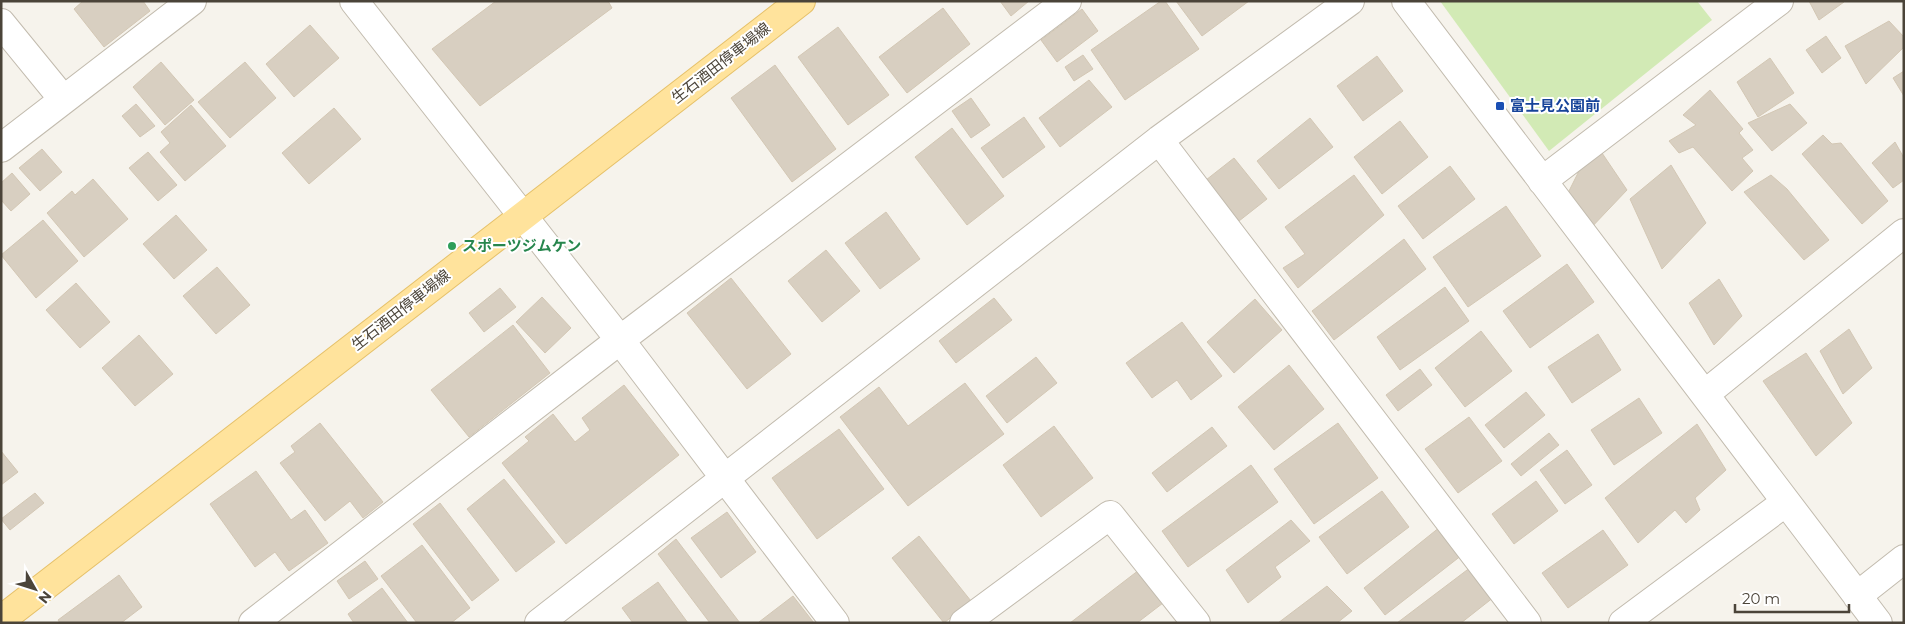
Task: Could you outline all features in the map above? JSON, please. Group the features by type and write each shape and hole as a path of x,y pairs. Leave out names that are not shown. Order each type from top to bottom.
{"main road":[{"name":"生石酒田停車場線","path":"1,620 801,1"}],"street":[{"path":"1,148 192,1"},
{"path":"354,1 620,340 835,623"},
{"path":"254,623 620,340 1067,1"},
{"path":"539,623 1159,140 1350,1"},
{"path":"1406,1 1878,623"},
{"path":"1542,181 1779,1"},
{"path":"1,23 63,100"},
{"path":"1159,140 1527,623"},
{"path":"1705,394 1904,233"},
{"path":"1623,623 1786,502"},
{"path":"964,623 1110,515 1196,623"},
{"path":"1857,596 1904,558"}],"green space":[{"path":"1440,1 1697,1 1712,20 1549,151"}],"building":[{"path":"83,1 143,1 150,11 104,47 74,9"},
{"path":"496,1 608,1 612,8 480,106 432,49"},
{"path":"1000,1 1029,1 1011,16"},
{"path":"1161,1 1165,1 1199,49 1125,100 1091,50"},
{"path":"1176,1 1249,1 1202,36"},
{"path":"1809,1 1844,1 1844,2 1819,20"},
{"path":"943,8 970,44 907,93 879,57"},
{"path":"1082,9 1098,31 1057,62 1041,40"},
{"path":"1889,21 1904,37 1904,47 1866,84 1845,46"},
{"path":"310,25 339,58 294,97 266,64"},
{"path":"838,27 889,95 848,125 798,57"},
{"path":"1826,36 1841,58 1822,73 1806,50"},
{"path":"1083,55 1093,69 1074,81 1065,67"},
{"path":"1377,56 1403,91 1363,121 1337,86"},
{"path":"1770,58 1794,93 1758,117 1737,82"},
{"path":"161,62 194,100 165,125 133,87"},
{"path":"245,62 276,98 230,138 198,102"},
{"path":"775,65 836,149 792,182 731,98"},
{"path":"1904,71 1904,96 1893,78"},
{"path":"1089,80 1112,107 1060,147 1039,118"},
{"path":"1710,90 1743,129 1739,133 1753,150 1742,158 1753,171 1732,191 1693,147 1679,153 1669,141 1696,125 1683,115"},
{"path":"971,98 990,125 971,138 952,111"},
{"path":"136,104 155,126 140,137 122,116"},
{"path":"1790,104 1807,123 1772,151 1748,123"},
{"path":"191,105 226,146 185,181 160,152 170,143 161,132"},
{"path":"334,108 361,139 309,184 282,153"},
{"path":"1024,117 1045,147 1003,178 981,148"},
{"path":"1310,118 1333,147 1279,189 1257,161"},
{"path":"1400,121 1428,157 1382,194 1354,157"},
{"path":"952,128 1004,196 967,225 915,157"},
{"path":"1823,135 1832,144 1841,143 1888,201 1862,224 1802,154"},
{"path":"1895,142 1904,158 1904,180 1893,188 1872,163"},
{"path":"42,149 62,172 40,191 19,168"},
{"path":"148,152 177,185 158,201 129,168"},
{"path":"1602,153 1627,190 1588,231 1567,195 1581,167"},
{"path":"1234,158 1267,199 1239,221 1206,180"},
{"path":"1671,165 1706,223 1662,269 1630,199"},
{"path":"1450,166 1475,199 1423,239 1398,206"},
{"path":"12,173 30,194 11,211 1,200 1,183"},
{"path":"1354,175 1384,215 1298,288 1283,268 1305,254 1285,227"},
{"path":"1771,175 1787,189 1829,240 1804,260 1744,192"},
{"path":"93,179 128,219 84,257 47,213 72,191 75,195"},
{"path":"1506,206 1541,256 1468,307 1433,257"},
{"path":"886,212 920,259 880,289 845,243"},
{"path":"176,215 207,250 174,279 143,244"},
{"path":"43,220 78,261 36,298 1,255"},
{"path":"1404,239 1426,269 1334,340 1312,311"},
{"path":"826,250 860,291 822,322 788,281"},
{"path":"1567,264 1594,302 1530,348 1503,311"},
{"path":"217,267 250,305 216,334 183,296"},
{"path":"731,278 791,354 747,389 687,313"},
{"path":"1719,279 1742,316 1714,345 1689,303"},
{"path":"76,283 110,322 80,348 46,310"},
{"path":"1445,287 1469,321 1400,370 1377,337"},
{"path":"500,288 516,307 484,332 469,313"},
{"path":"542,297 571,328 545,353 516,322"},
{"path":"994,298 1012,320 956,363 939,341"},
{"path":"1255,299 1282,330 1234,373 1207,342"},
{"path":"1182,322 1222,376 1191,400 1177,380 1152,398 1126,363"},
{"path":"513,325 550,373 469,437 431,390"},
{"path":"1849,329 1872,368 1843,394 1820,351"},
{"path":"1481,331 1512,371 1465,407 1435,368"},
{"path":"1598,334 1621,370 1572,403 1548,367"},
{"path":"139,335 173,374 135,406 102,368"},
{"path":"1806,353 1852,423 1816,456 1763,381"},
{"path":"1036,357 1057,383 1007,423 986,396"},
{"path":"1289,365 1324,409 1274,450 1238,407"},
{"path":"1420,369 1432,385 1398,411 1386,395"},
{"path":"965,383 1004,434 908,506 840,417 879,387 908,426"},
{"path":"624,385 679,455 566,544 502,463 529,441 525,437 553,414 575,442 590,430 582,418"},
{"path":"1526,392 1545,415 1504,448 1485,425"},
{"path":"1639,398 1662,433 1614,465 1591,430"},
{"path":"1469,417 1502,461 1458,493 1425,449"},
{"path":"320,423 383,502 363,518 350,501 325,521 280,463 295,452 291,446"},
{"path":"1338,423 1378,478 1314,524 1274,469"},
{"path":"1697,424 1726,470 1695,498 1700,510 1686,523 1675,510 1638,543 1605,498"},
{"path":"1054,426 1093,478 1041,517 1003,465"},
{"path":"1212,427 1227,446 1167,492 1152,473"},
{"path":"839,429 884,489 817,539 772,478"},
{"path":"1549,433 1559,445 1521,476 1511,464"},
{"path":"1567,450 1592,485 1565,504 1540,470"},
{"path":"1,451 18,472 1,485"},
{"path":"1251,465 1278,502 1188,567 1162,531"},
{"path":"256,471 291,520 305,510 328,543 289,571 275,552 255,567 210,504"},
{"path":"504,479 555,542 516,572 467,509"},
{"path":"1536,481 1558,511 1514,544 1492,514"},
{"path":"1382,491 1409,527 1347,574 1319,537"},
{"path":"35,493 44,503 10,530 1,519"},
{"path":"440,503 499,580 472,601 413,524"},
{"path":"727,512 756,552 721,578 691,538"},
{"path":"1291,520 1310,541 1275,567 1281,577 1248,603 1226,570"},
{"path":"1440,527 1462,555 1385,615 1364,588"},
{"path":"1603,530 1628,565 1568,608 1542,573"},
{"path":"919,536 971,601 944,623 892,558"},
{"path":"676,539 740,623 710,623 658,554"},
{"path":"422,545 470,608 451,623 417,623 381,576"},
{"path":"365,561 378,579 349,599 337,581"},
{"path":"1471,567 1494,597 1461,623 1397,623"},
{"path":"1139,570 1163,603 1137,623 1070,623"},
{"path":"119,575 142,607 121,623 60,623 58,620"},
{"path":"658,582 688,623 633,623 622,608"},
{"path":"1327,586 1352,611 1337,623 1278,623"},
{"path":"382,588 408,623 354,623 348,614"},
{"path":"793,596 814,623 759,622"}],"place":[{"name":"富士見公園前","path":"1500,106"},
{"name":"スポーツジムケン","path":"452,246"}]}
